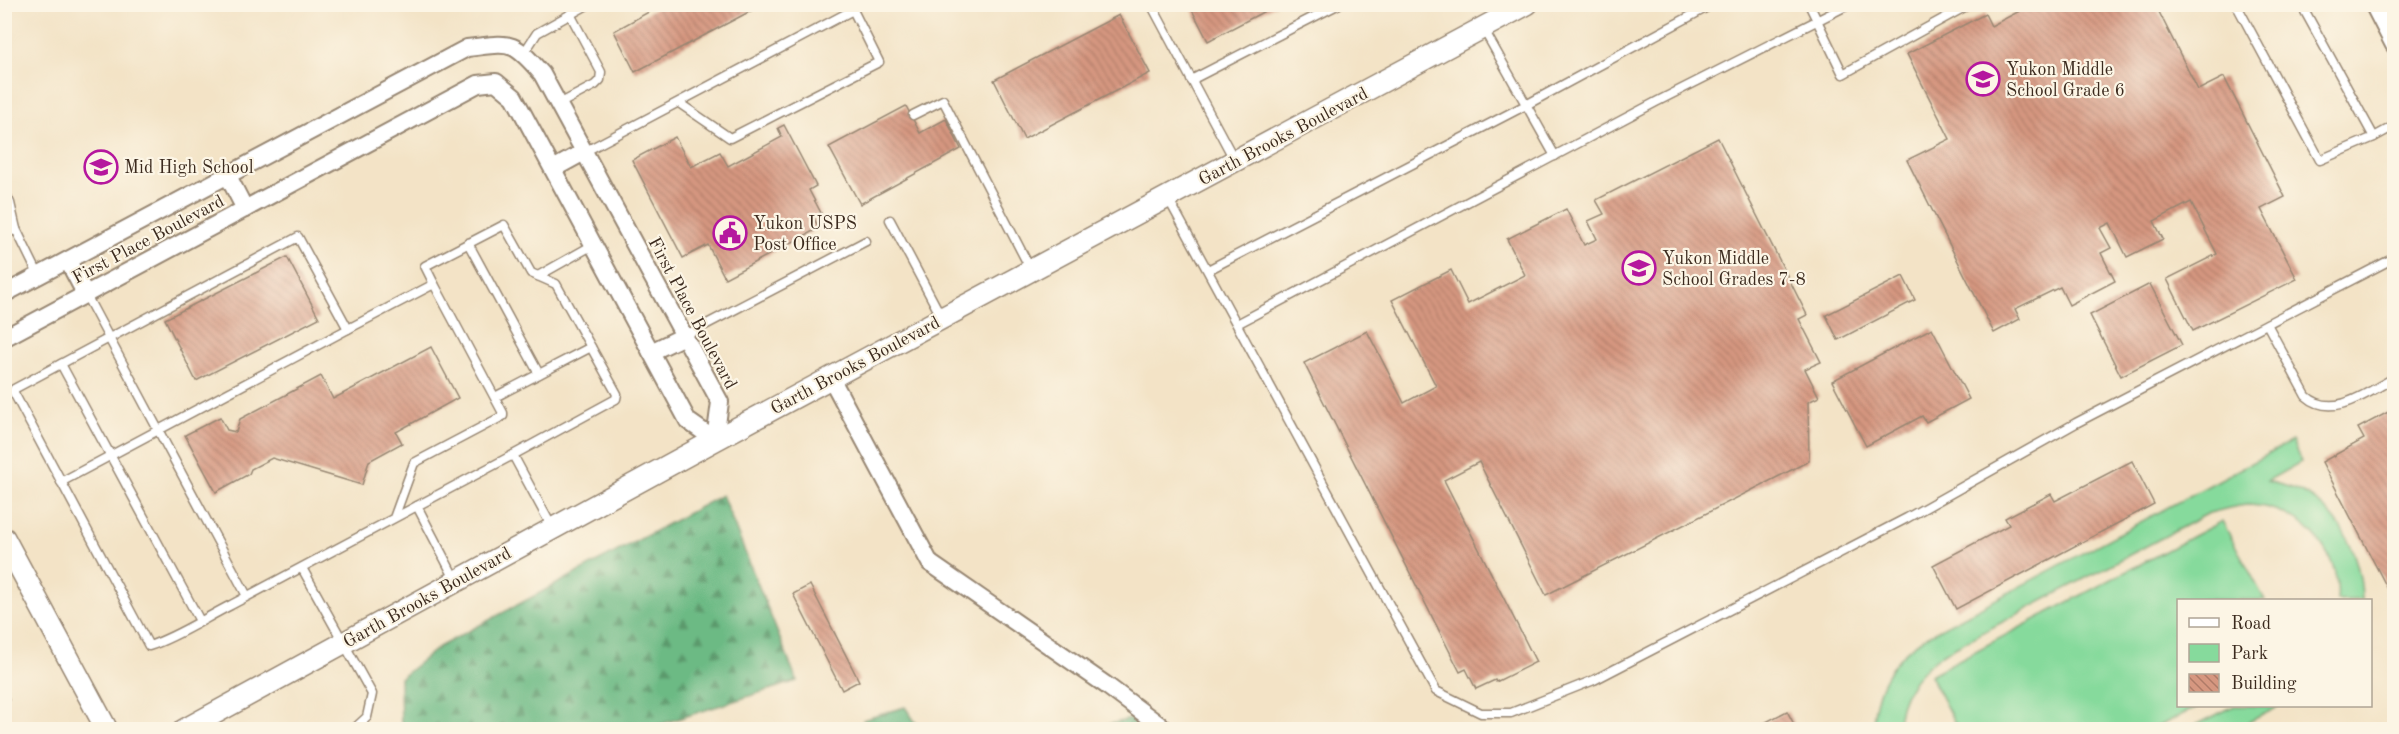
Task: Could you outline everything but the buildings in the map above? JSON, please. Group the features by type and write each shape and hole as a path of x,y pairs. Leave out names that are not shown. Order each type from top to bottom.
{"street":[{"name":"Garth Brooks Boulevard","path":"184,729 715,440 1527,4"},
{"path":"2373,4 2394,45"},
{"name":"First Place Boulevard","path":"4,294 467,48 507,44 524,52 542,74 720,402 715,440 688,421 514,97 496,82 478,84 4,338"},
{"path":"553,169 584,152"},
{"path":"228,176 245,209"},
{"path":"68,261 86,294"},
{"path":"651,352 684,336"},
{"path":"831,378 930,564 1166,729"},
{"path":"4,538 107,729"}],"lane":[{"path":"524,52 537,33 589,4"},
{"path":"1151,4 1235,161"},
{"path":"1191,80 1339,4"},
{"path":"1208,270 1526,105 1713,4"},
{"path":"1809,4 1844,74 1971,4"},
{"path":"1237,324 1850,4"},
{"path":"2236,4 2320,160 2394,126"},
{"path":"2301,4 2374,137"},
{"path":"584,152 853,10 879,62 730,138 679,103"},
{"path":"558,104 595,85 600,80 601,72 570,14"},
{"path":"1483,28 1555,156"},
{"path":"913,115 943,100 1032,270"},
{"path":"4,190 10,203 16,229 39,276"},
{"path":"1168,197 1436,692 1481,713 1511,713 1594,680 1907,518 2076,423 2394,258"},
{"path":"890,220 942,318"},
{"path":"348,329 300,239 296,237 110,339 16,387 14,393 146,643 149,646 153,645 302,568 617,397 556,284 531,273 504,225 425,266 503,416 414,463 394,518"},
{"path":"4,235 16,229"},
{"path":"684,336 866,241"},
{"path":"468,243 538,374"},
{"path":"538,276 593,245"},
{"path":"61,482 434,284"},
{"path":"86,294 247,596"},
{"path":"2267,324 2306,396 2314,403 2326,407 2345,404 2394,378"},
{"path":"495,397 591,347"},
{"path":"61,364 200,621"},
{"path":"513,455 553,529"},
{"path":"417,506 456,581"},
{"path":"302,568 372,694 367,717 353,729"},
{"path":"4,700 4,715"}],"green space":[{"path":"2292,441 2301,462 2267,481 2291,488 2310,497 2335,520 2352,549 2361,583 2362,599 2337,599 2337,582 2325,549 2314,535 2285,514 2250,505 2209,513 1942,654 1924,669 1910,686 1901,706 1898,729 1873,729 1877,700 1887,675 1904,654 1927,636"},
{"path":"722,495 797,681 646,729 401,729 400,678 439,647"},
{"path":"2222,521 2264,599 2177,599 2177,707 2197,707 2153,729 1958,729 1930,675"},
{"path":"905,707 920,729 867,729 863,720"},
{"path":"2232,707 2278,707 2235,729 2188,729"},
{"path":"1131,719 1142,729 1090,729"}],"place":[{"name":"Yukon Middle School Grade 6","path":"1983,79"},
{"name":"Mid High School","path":"101,167"},
{"name":"Yukon USPS Post Office","path":"730,233"},
{"name":"Yukon Middle School Grades 7-8","path":"1639,268"}]}
